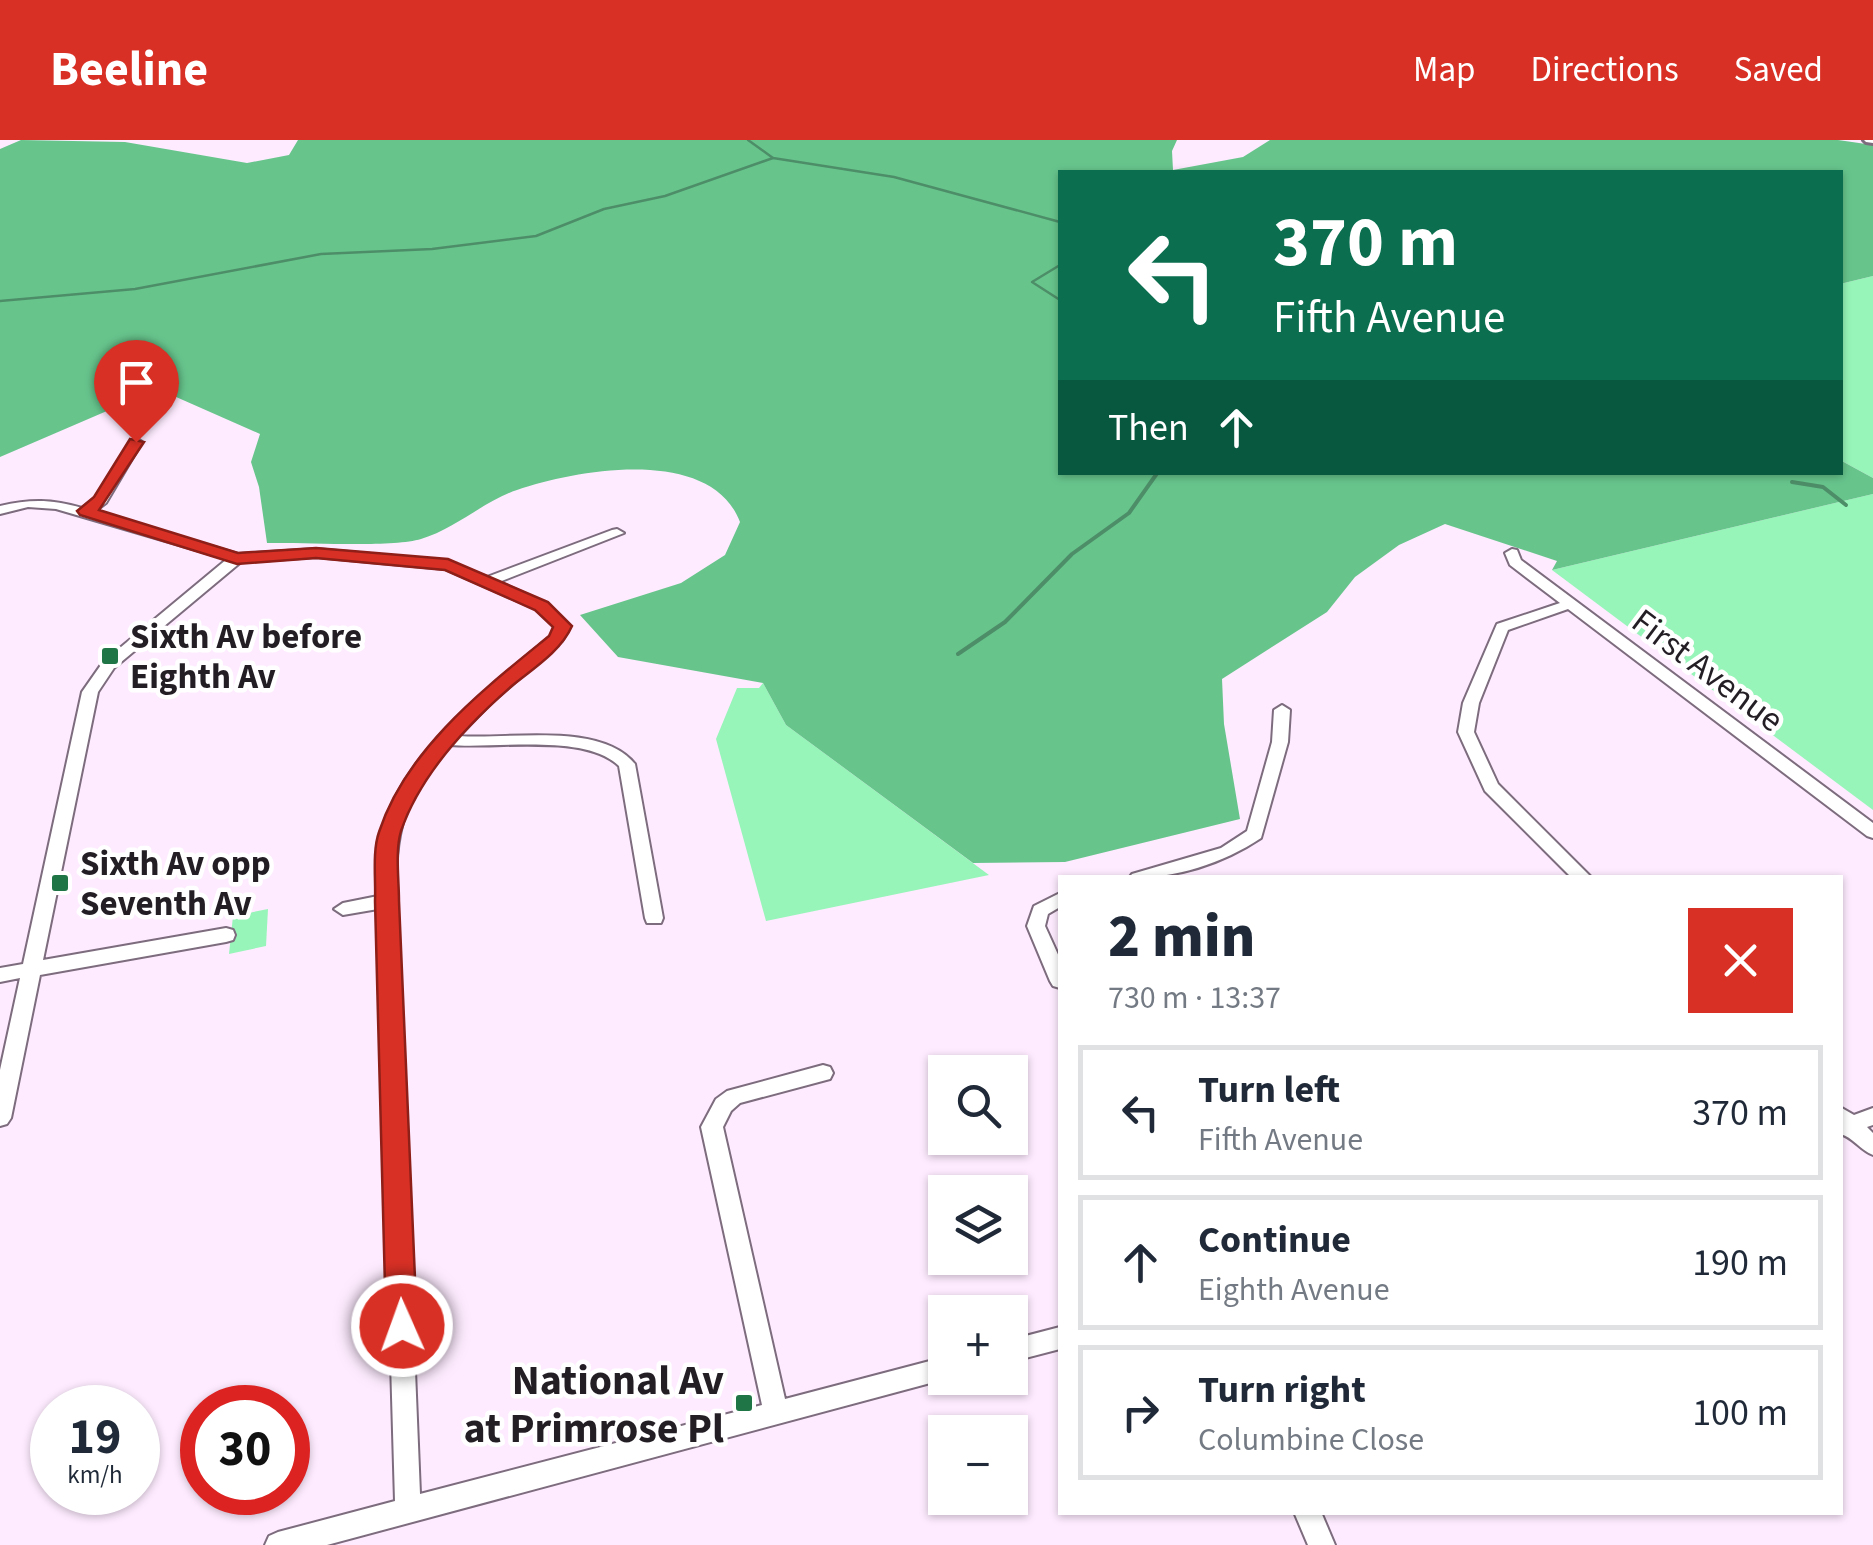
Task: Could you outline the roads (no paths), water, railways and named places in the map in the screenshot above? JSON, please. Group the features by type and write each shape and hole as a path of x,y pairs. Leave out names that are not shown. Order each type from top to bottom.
{"street":[{"path":"86,511 100,500 136,442"},
{"path":"0,510 42,503 86,511 237,558 296,552 422,560 490,581 542,606 563,626 557,638 483,700 448,740 398,809 389,834 387,901 408,1509"},
{"path":"490,581 617,533"},
{"path":"0,1118 90,692 108,665 237,558"},
{"name":"First Avenue","path":"1510,559 1873,832"},
{"path":"1570,604 1502,627 1471,703 1466,732 1491,788 1579,875"},
{"path":"1148,875 1227,852 1255,834 1280,742 1282,710"},
{"path":"448,740 485,745 590,743 616,750 627,764 654,918"},
{"path":"343,909 387,901"},
{"path":"1058,901 1040,911 1036,926 1058,976"},
{"path":"0,975 226,935"},
{"path":"776,1412 712,1127 722,1106 734,1097 824,1073"},
{"path":"1844,1123 1873,1116"},
{"path":"1844,1123 1873,1146"},
{"path":"1028,1347 1058,1339"},
{"path":"278,1545 928,1372"},
{"path":"1308,1515 1322,1545"}],"waterway":[{"path":"748,140 773,158"},
{"path":"0,301 135,289 321,254 432,249 536,236 604,209 665,196 773,158"},
{"path":"773,158 894,177 1058,221"},
{"path":"1058,266 1032,282 1058,299"},
{"path":"958,654 1005,622 1072,554 1129,513 1156,475"},
{"path":"1792,482 1823,487 1846,505"}],"place":[{"name":"Sixth Av before Eighth Av","path":"110,656"},
{"name":"Sixth Av opp Seventh Av","path":"60,883"},
{"name":"National Av at Primrose Pl","path":"744,1403"}]}
